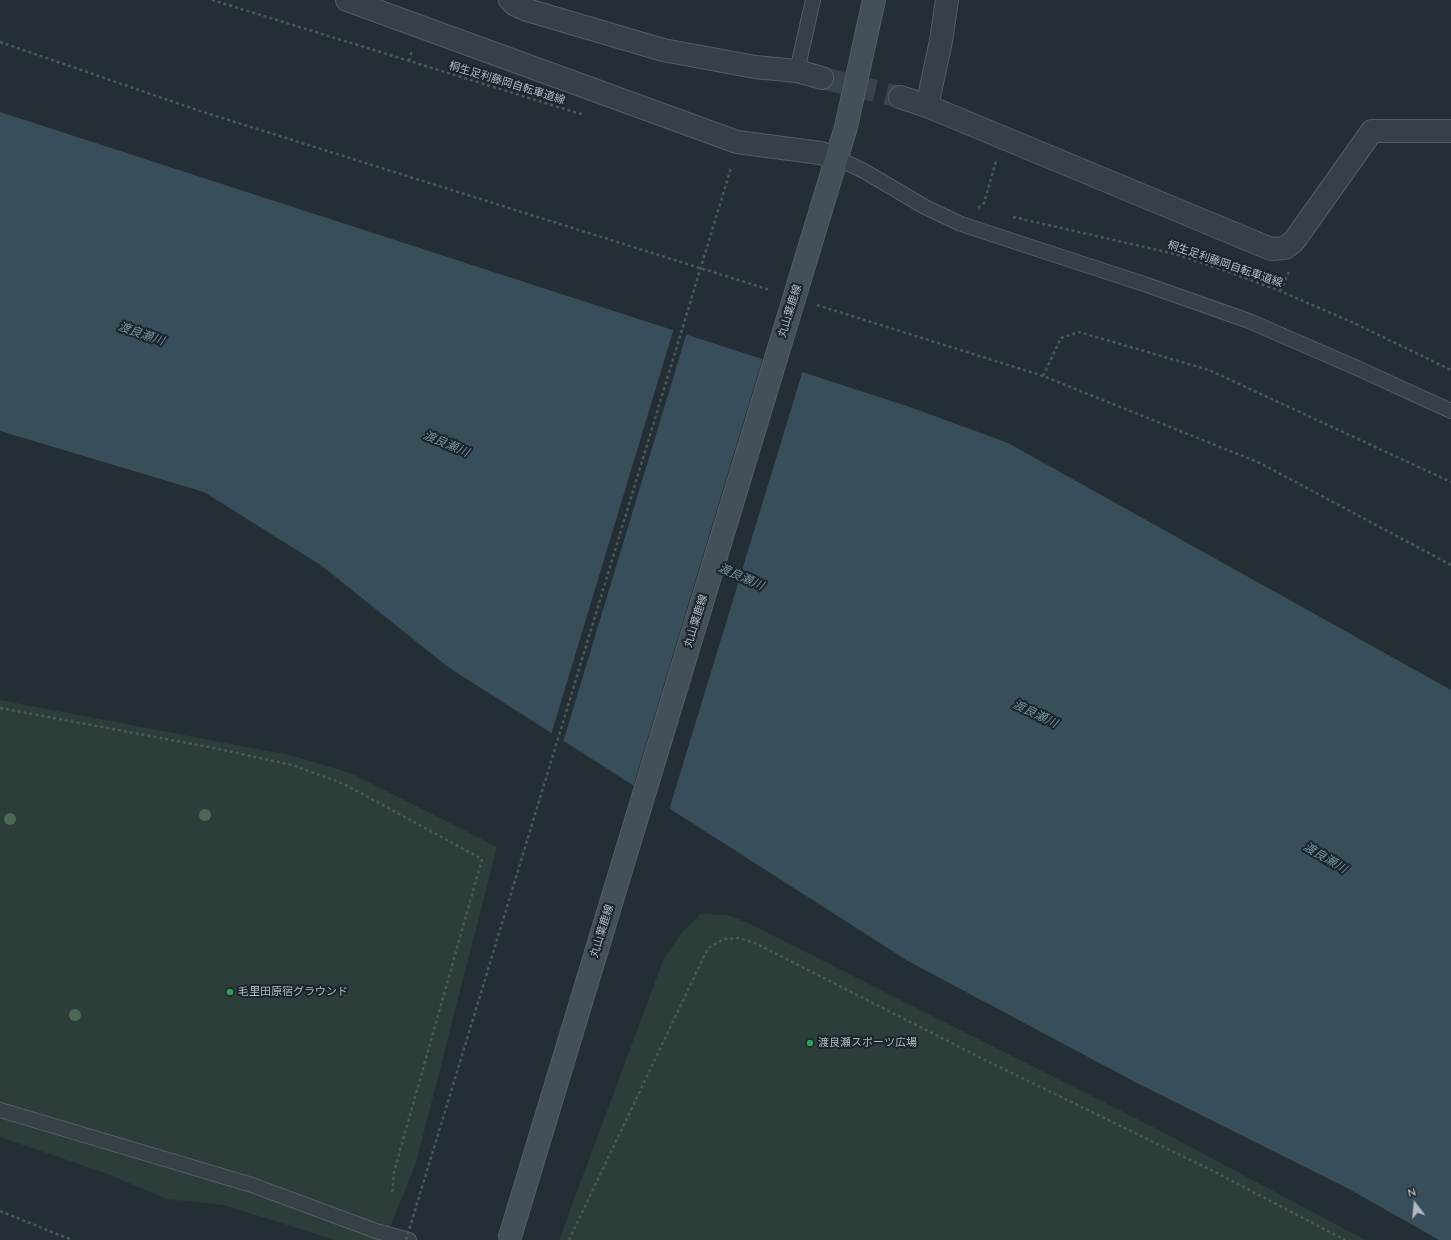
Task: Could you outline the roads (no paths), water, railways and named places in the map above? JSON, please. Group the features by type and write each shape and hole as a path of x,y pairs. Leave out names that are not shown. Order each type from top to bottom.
{"main road":[{"name":"丸山葉鹿線","path":"509,1240 837,158 846,127 874,0"}],"street":[{"path":"347,0 737,142 820,153 837,158"},
{"path":"510,0 514,4 527,10 663,50 755,67 797,71 822,78"},
{"path":"927,106 941,41 947,0"},
{"path":"900,97 927,106 1271,248 1285,248 1294,241 1372,131 1451,131"}],"lane":[{"path":"797,71 813,0"},
{"path":"837,158 864,171 925,207 962,224 1147,285 1249,321 1357,368 1451,412"},
{"path":"0,1110 252,1185 376,1231 409,1240"}],"water":[{"name":"渡良瀬川","path":"0,112 910,407 1008,443 1451,690 1451,1240 1439,1240 1349,1189 1135,1082 908,961 448,667 322,566 204,492 0,431"}],"tunnel":[{"path":"822,78 900,97"}],"place":[{"name":"毛里田原宿グラウンド","path":"230,992"},
{"name":"渡良瀬スポーツ広場","path":"810,1043"}]}
